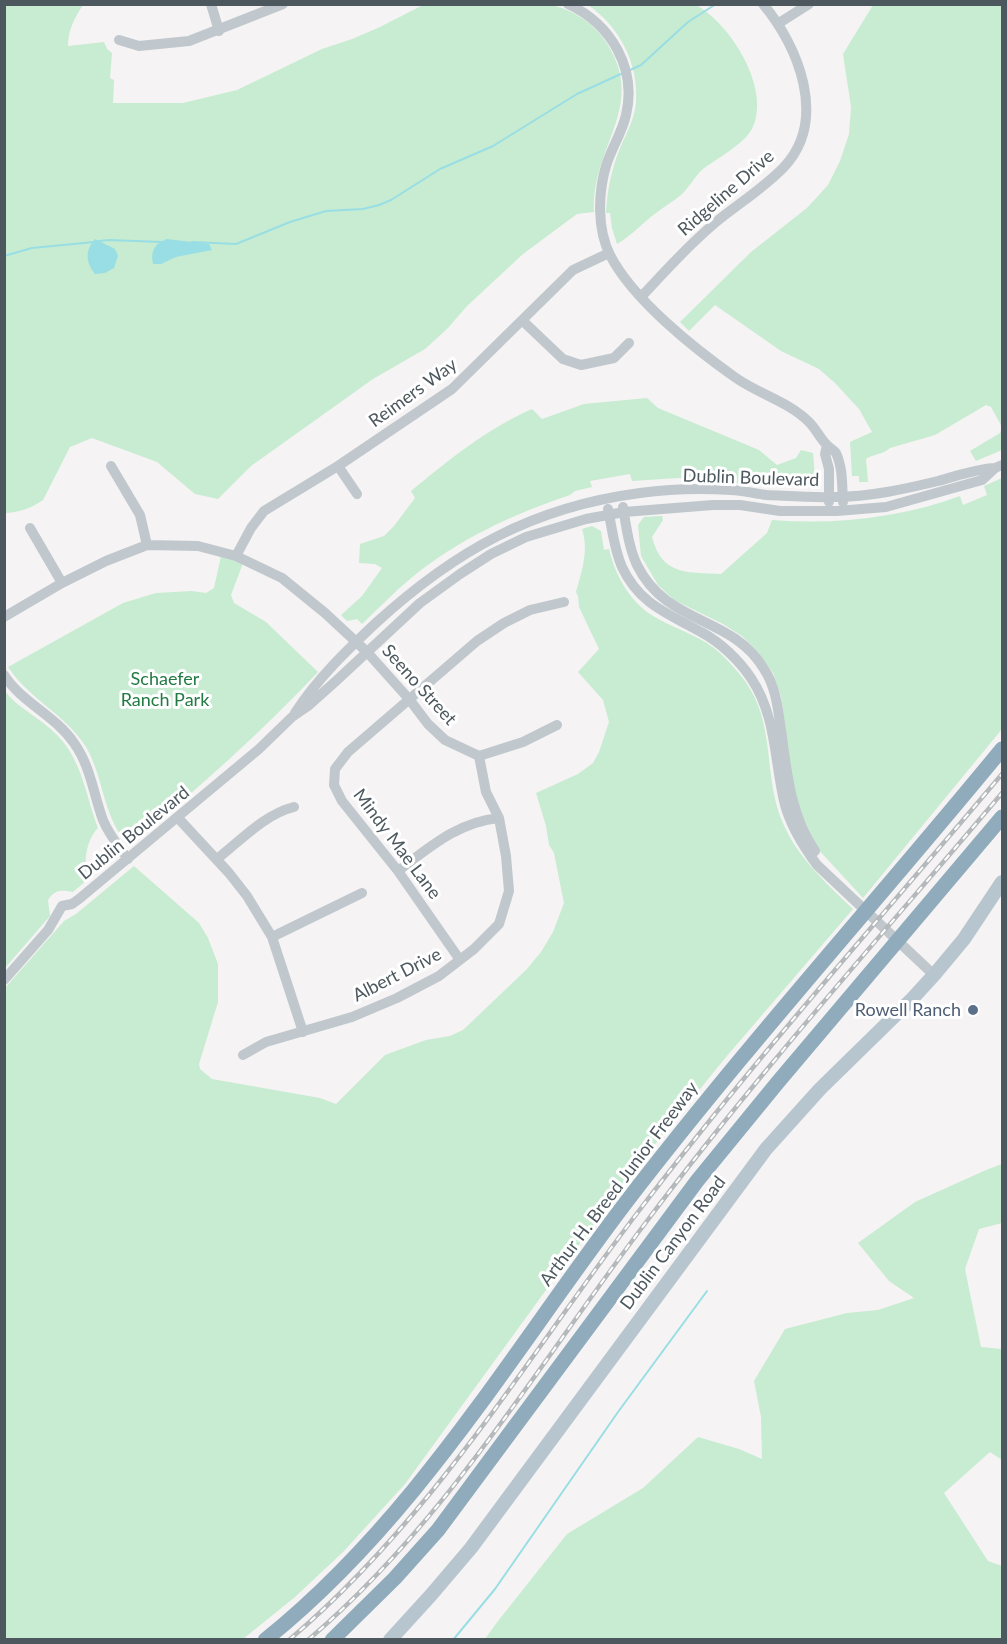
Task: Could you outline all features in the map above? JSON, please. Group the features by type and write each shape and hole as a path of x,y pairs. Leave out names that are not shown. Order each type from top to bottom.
{"highway":[{"name":"Arthur H. Breed Junior Freeway","path":"265,1640 343,1569 407,1499 644,1180 722,1082 1002,749"},
{"path":"332,1640 396,1578 459,1504 684,1198 1002,817"}],"main road":[{"name":"Dublin Canyon Road","path":"390,1640 471,1548 770,1144 827,1081 934,975 970,930 1002,882"}],"street":[{"path":"212,4 219,31"},
{"path":"119,40 139,46 189,41 283,4"},
{"path":"568,4 597,23 609,36 619,52 628,78 626,116 606,167 602,186 600,206 602,228 609,253 624,277 641,297 682,335 737,379 795,411 810,423 827,446 835,451 840,467 843,511"},
{"name":"Ridgeline Drive","path":"641,297 700,236 785,166 801,139 808,114 804,87 788,39 779,23 763,4"},
{"path":"779,23 809,4"},
{"name":"Reimers Way","path":"236,556 251,528 264,511 338,466 452,389 573,270 609,253"},
{"path":"523,321 563,359 581,365 614,358 628,343"},
{"path":"827,446 825,454 829,469 830,511"},
{"path":"4,617 106,561 147,545 140,515 111,466"},
{"path":"338,466 357,494"},
{"name":"Dublin Boulevard","path":"4,980 48,930 62,906 72,904 79,899 259,749 292,717 315,686 356,641 406,596 471,550 504,531 567,508 640,493 732,490 765,494 843,497 939,481 978,469 999,467"},
{"name":"Dublin Boulevard","path":"292,717 308,706 420,603 491,554 526,537 555,527 624,512 713,505 740,505 780,511 843,511 886,507 982,480 999,467"},
{"path":"621,497 636,563 655,592 684,613 724,631 740,642 753,653 764,669 775,696 792,801 800,825 822,861 824,870"},
{"path":"606,500 622,567 641,595 667,615 703,633 719,644 750,676 772,724 786,808 804,848 817,865 934,975"},
{"path":"30,528 63,583"},
{"name":"Seeno Street","path":"147,545 198,546 236,556 282,578 356,641 409,699 428,724 445,740 479,756"},
{"name":"Mindy Mae Lane","path":"460,960 398,871 342,801 334,785 335,770 348,752 477,641 504,623 530,610 564,602"},
{"path":"4,675 21,695 51,717 75,744 89,769 103,820 111,837 128,859"},
{"path":"479,756 523,742 557,725"},
{"name":"Albert Drive","path":"243,1055 266,1042 352,1017 440,976 474,949 499,924 509,891 507,856 499,818 486,792 479,756"},
{"path":"217,859 261,824 283,810 294,807"},
{"path":"178,818 248,896 272,938 303,1032"},
{"path":"398,871 437,842 468,824 499,818"},
{"path":"272,938 362,893"}],"green space":[{"path":"545,4 577,15 598,31 616,62 621,83 620,104 595,188 594,212 577,214 523,254 425,349 373,379 251,466 218,499 195,494 157,462 92,438 70,447 43,500 24,509 5,513 4,5 83,5 72,24 68,46 104,42 112,53 110,78 114,80 113,103 183,103 237,90 322,49 380,27 423,5"},
{"path":"588,5 696,5 709,14 734,42 745,60 757,96 757,113 748,135 703,169 682,194 617,244 610,213 606,213 607,199 618,152 635,110 636,88 631,61 618,35"},
{"path":"873,5 1002,5 1002,427 991,407 986,405 935,435 868,457 866,459 868,482 859,482 859,476 852,476 850,442 872,432 859,409 835,383 819,369 781,351 715,305 689,331 680,322 751,252 807,208 828,185 840,161 849,134 851,107 843,54"},
{"path":"647,398 658,408 759,450 777,465 796,458 801,450 813,453 815,477 807,478 808,486 775,487 678,478 632,481 630,474 590,481 592,487 575,491 506,520 447,552 410,579 362,624 357,619 347,621 341,615 362,596 382,568 375,564 359,563 360,544 384,536 415,498 411,491 468,446 532,409 542,419 584,404"},
{"path":"1002,427 1002,450 976,461 970,451 1000,433"},
{"path":"1002,478 1002,729 863,898 817,848 799,808 792,780 781,696 773,673 758,652 742,636 674,600 658,585 641,556 638,525 644,517 662,516 663,520 652,537 662,559 669,565 687,572 721,574 767,533 772,520 844,520 891,515 960,496 963,505 987,495 984,486"},
{"path":"592,526 601,531 604,550 609,549 619,578 637,603 653,616 714,648 745,681 755,697 761,715 776,804 788,834 822,879 853,909 726,1057 626,1180 405,1484 343,1552 295,1597 243,1639 5,1639 5,988 64,921 76,914 134,866 199,923 208,938 218,964 218,1002 199,1064 200,1069 212,1079 320,1098 336,1104 385,1055 463,1030 526,970 541,952 553,932 564,903 554,853 549,845 536,793 578,774 593,763 609,722 603,700 578,672 599,649 579,607 576,592 585,553 582,529"},
{"name":"Schaefer Ranch Park","path":"221,556 243,563 231,595 234,603 266,622 318,672 252,738 183,800 135,841 125,841 117,830 107,807 86,747 68,725 26,688 8,667 123,603 156,593 192,591 206,593 214,588"},
{"path":"4,690 16,703 51,729 65,745 78,767 98,828 87,852 88,879 73,892 59,891 51,896 48,900 50,916 5,968"},
{"path":"1002,1164 1002,1223 979,1229 965,1269 981,1347 1002,1349 1002,1460 990,1452 944,1493 988,1561 1002,1566 1002,1639 485,1639 567,1534 643,1488 698,1437 739,1449 762,1459 761,1417 754,1381 785,1329 847,1313 878,1310 914,1298 889,1281 858,1243 915,1202"}],"water":[{"path":"95,239 115,249 118,256 114,268 105,273 95,274 88,261 89,247"},
{"path":"167,239 209,244 212,250 176,257 161,264 153,264 154,248"}],"waterway":[{"path":"628,71 641,65 688,22 716,4"},
{"path":"192,242 236,244 290,222 326,211 363,209 379,205 440,169 493,146 577,94 623,73"},
{"path":"99,241 162,242"},
{"path":"4,256 32,248 94,242"},
{"path":"453,1640 495,1589 618,1412 707,1291"}],"railway":[{"path":"289,1640 340,1593 388,1543 433,1490 638,1212 726,1100 1002,774"},
{"path":"308,1640 358,1594 404,1545 447,1493 489,1440 607,1275 689,1166 822,1004 1002,793"}],"place":[{"name":"Rowell Ranch","path":"973,1010"}]}
